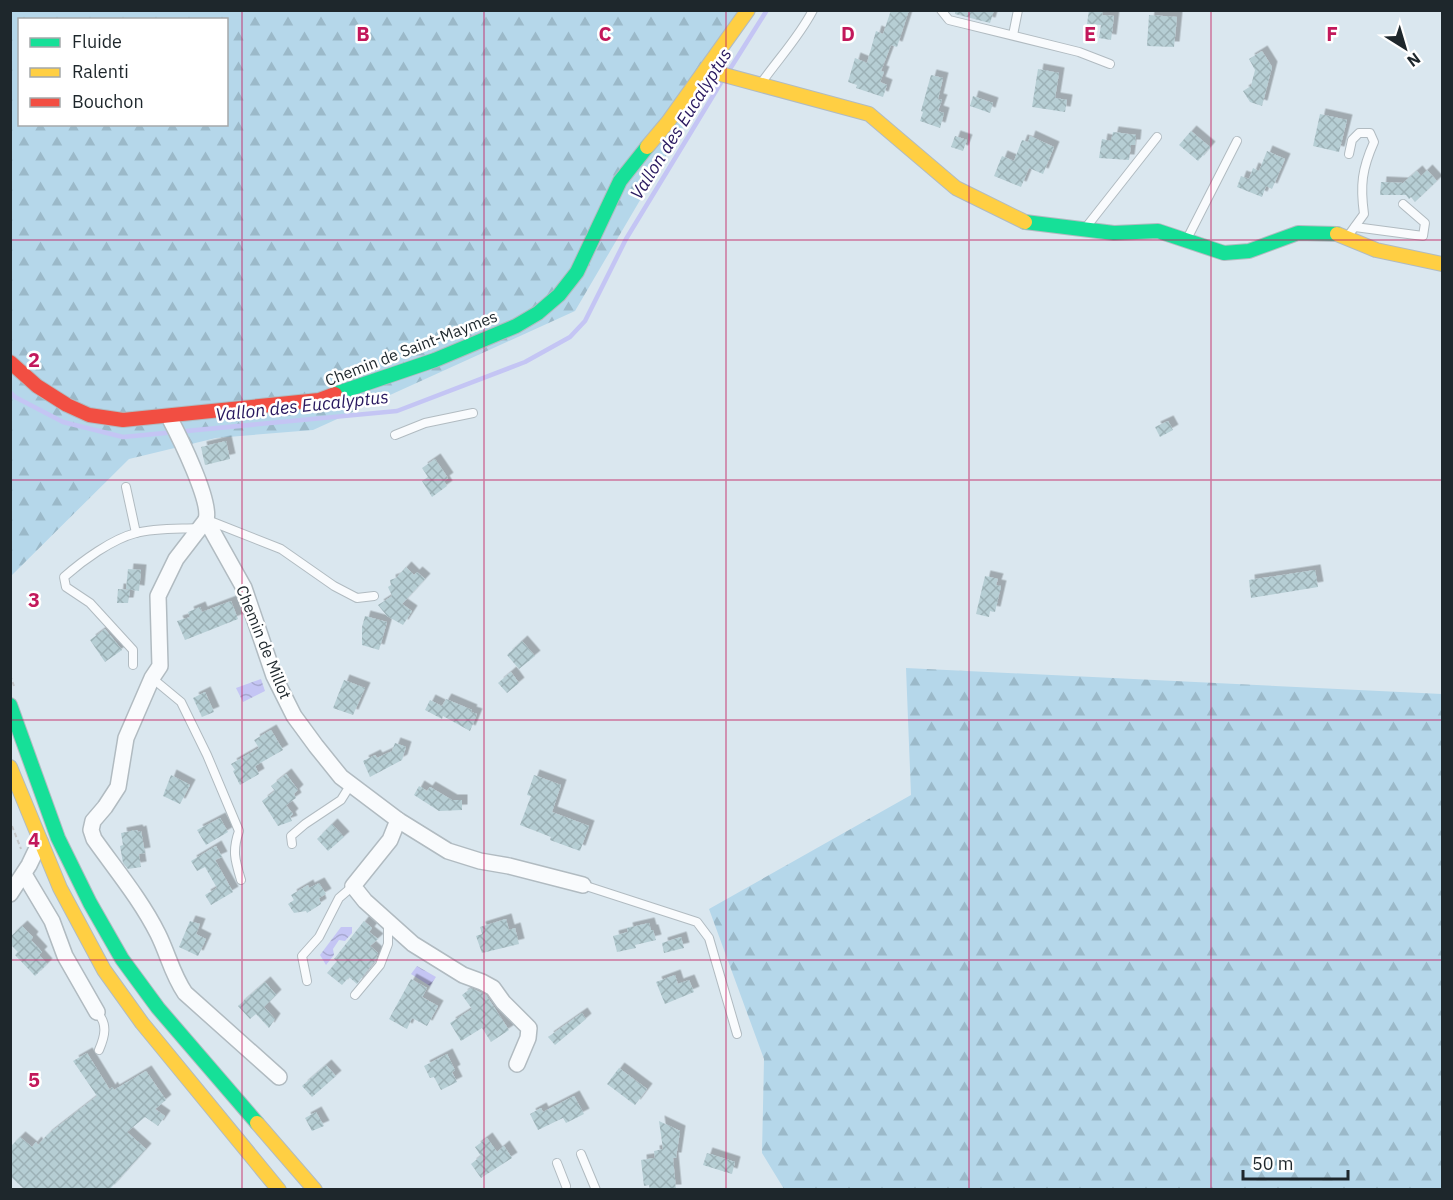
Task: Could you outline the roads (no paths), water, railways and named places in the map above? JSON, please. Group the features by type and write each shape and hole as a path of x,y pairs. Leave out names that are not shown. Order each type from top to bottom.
{"street":[{"name":"Chemin de Saint-Maymes","path":"10,362 62,403 91,415 123,420 172,421 224,408 320,400 435,360 516,326 538,313 559,295 577,272 620,180 713,72 748,10"},
{"path":"713,72 869,114 956,188 1024,222 1114,233 1158,231 1224,253 1249,251 1298,233 1351,232 1376,250 1443,264"},
{"name":"Chemin de Millot","path":"172,421 201,487 209,512 203,524 244,588 274,676 294,716 341,777 398,820 448,851 480,861 584,885"},
{"path":"203,524 176,559 158,596 160,666 152,678 126,738 118,787 93,820 91,830 94,839 143,908 159,936 175,979 185,993 279,1077"},
{"path":"10,705 58,838 90,903 122,959 158,1008 315,1190"},
{"path":"10,767 60,888 104,970 142,1023 279,1190"},
{"path":"398,820 390,840 353,886 365,901 413,944 463,975 482,981 493,988 503,1002 529,1028 528,1038 517,1064"},
{"path":"10,896 40,842"},
{"path":"24,874 52,921 65,956 97,1012"},
{"path":"10,896 33,890 60,888"}],"lane":[{"path":"761,84 792,45 813,10"},
{"path":"941,10 950,20 1079,52 1110,64"},
{"path":"1013,34 1018,10"},
{"path":"1349,154 1352,140 1359,133 1370,133 1374,142 1366,158 1361,179 1364,213 1351,232"},
{"path":"1084,230 1157,137"},
{"path":"1186,240 1237,141"},
{"path":"1351,232 1424,236 1425,223 1403,204"},
{"path":"395,435 425,423 473,413"},
{"path":"126,487 136,533"},
{"path":"133,665 133,650 90,603 66,587 64,577 80,562 136,533 203,524 281,549 334,586 357,598 374,596"},
{"path":"152,678 181,702 207,755 239,831 234,845 241,880"},
{"path":"292,844 291,836 341,800 351,784"},
{"path":"584,885 697,922 709,938 737,1034"},
{"path":"307,981 302,956 319,937 339,898 353,886"},
{"path":"355,995 380,965 388,944 388,922"},
{"path":"97,1012 106,1034 99,1050"},
{"path":"581,1154 596,1190"},
{"path":"557,1163 567,1188"},
{"path":"556,1178 567,1188"}],"water":[{"path":"261,679 265,691 243,702 236,688"},
{"path":"341,927 352,927 352,933 345,941 339,940 333,949 334,955 326,965 320,955"},
{"path":"417,966 436,977 430,986 411,974"}],"waterway":[{"name":"Vallon des Eucalyptus","path":"730,69 767,10"},
{"name":"Vallon des Eucalyptus","path":"10,392 15,397 63,422 123,437 397,411 525,362 570,337 585,321 626,239 722,81"}]}
